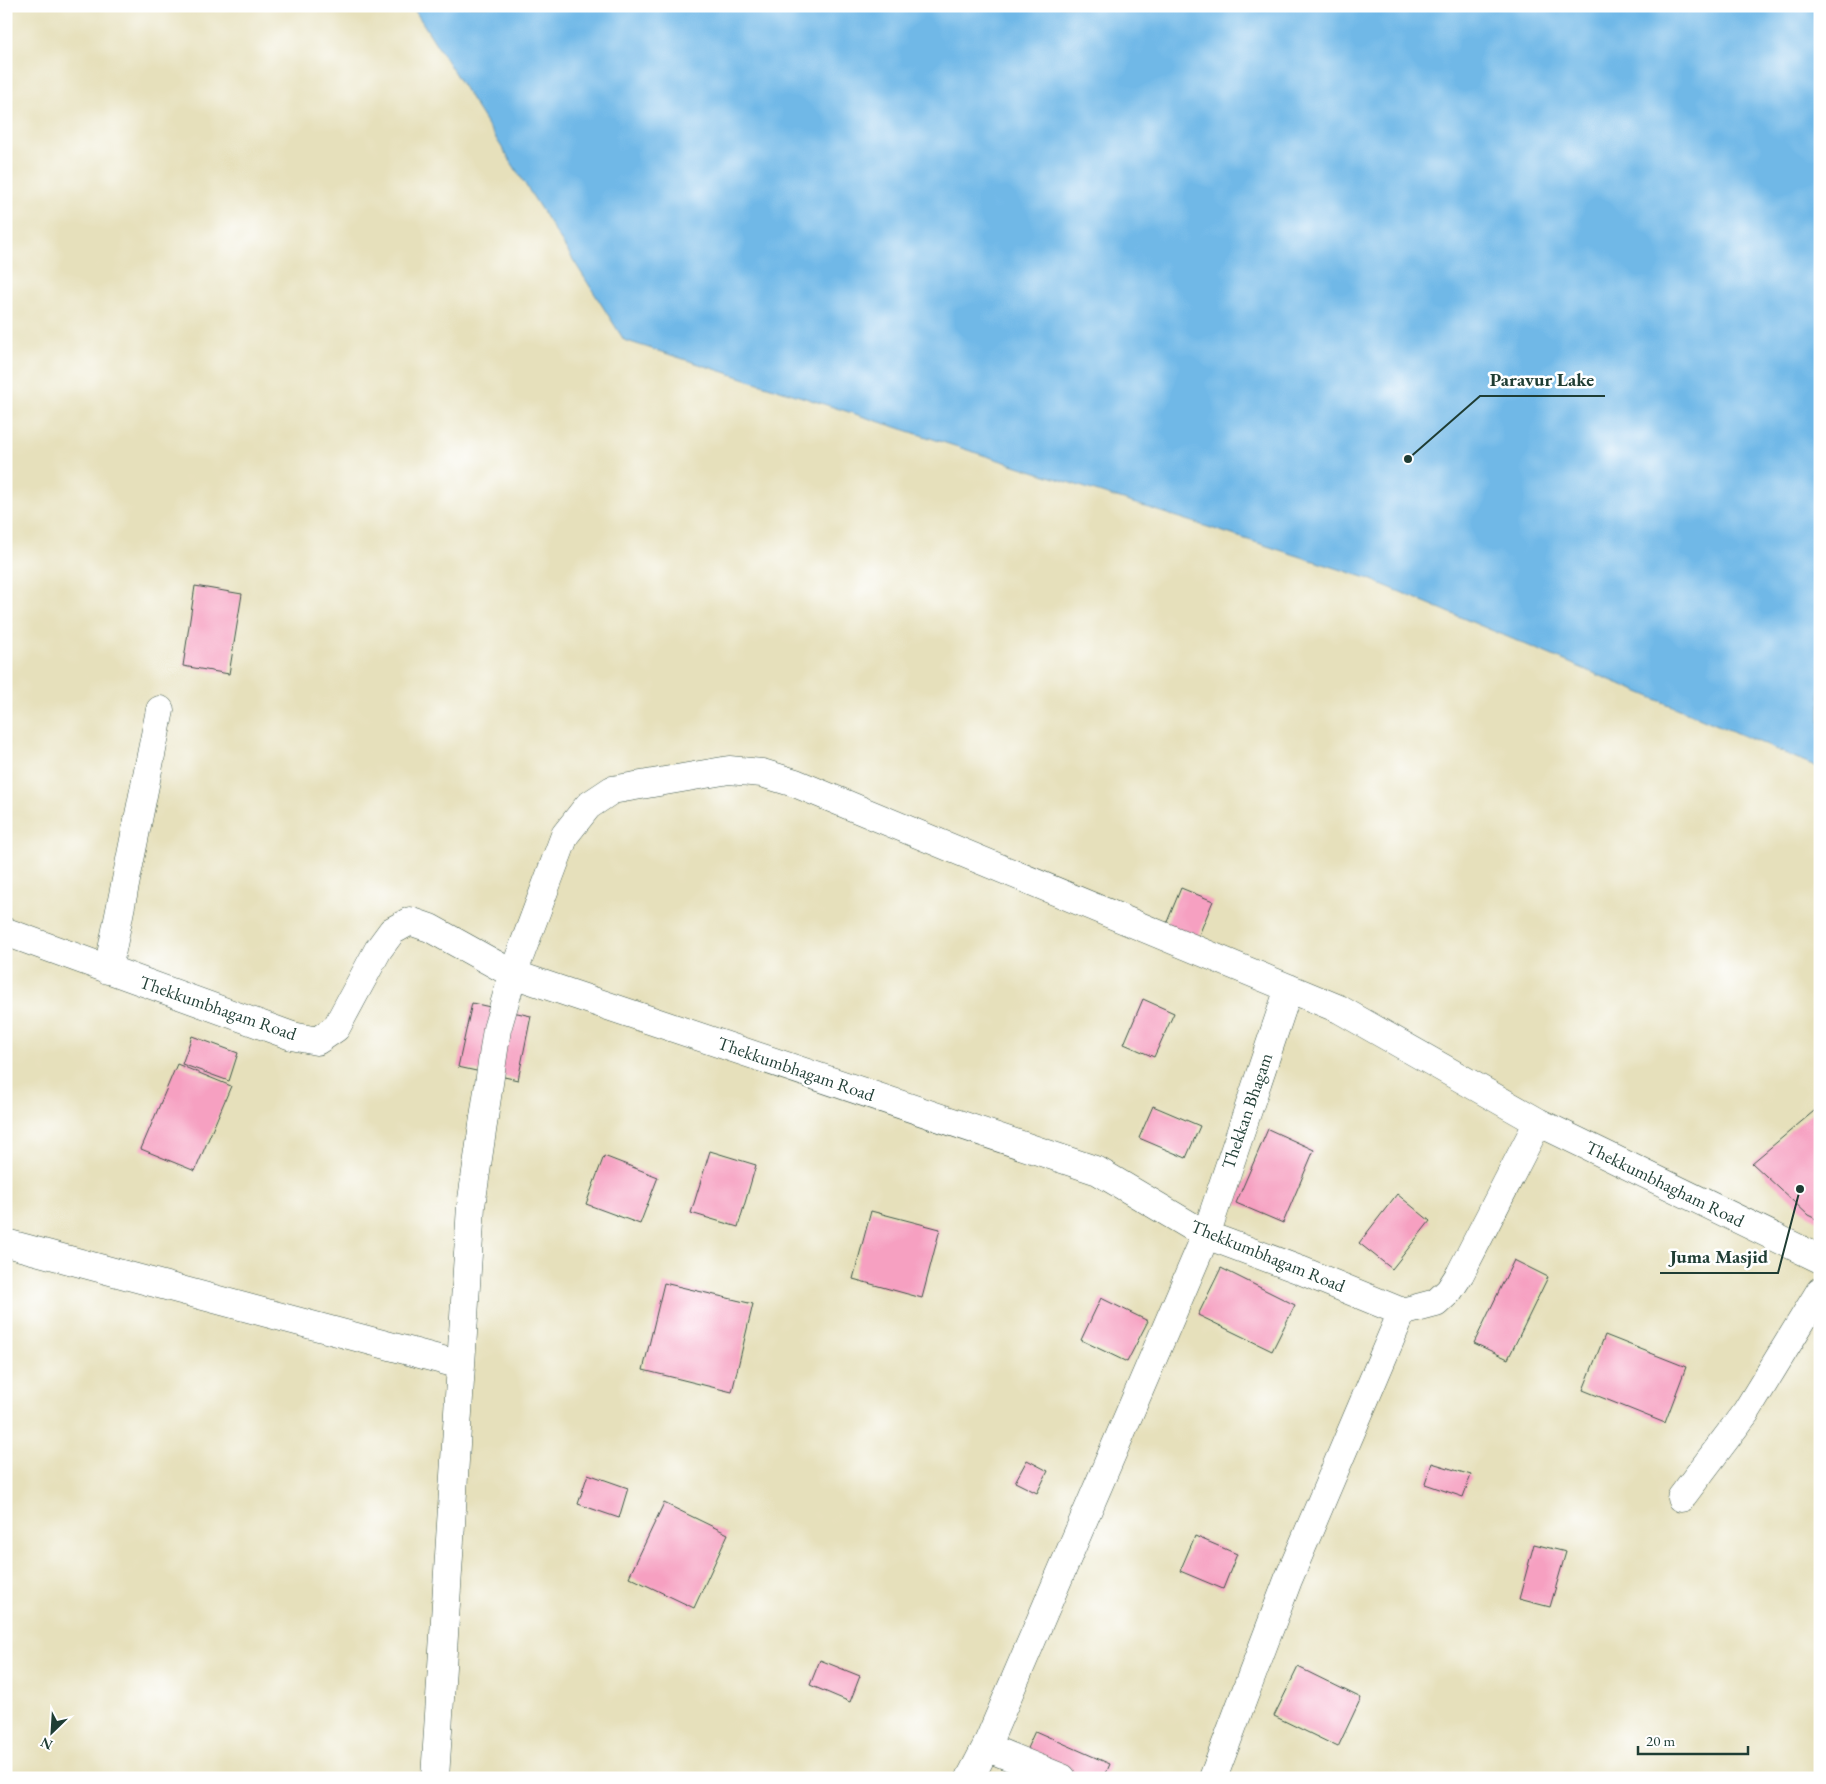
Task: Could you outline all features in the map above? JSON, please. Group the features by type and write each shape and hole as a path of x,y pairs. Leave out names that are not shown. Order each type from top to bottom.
{"street":[{"path":"108,970 160,710"},
{"name":"Thekkumbhagham Road","path":"435,1778 471,1206 497,1029 513,974 565,835 588,806 612,790 729,770 762,773 795,783 1339,1009 1538,1122 1820,1259"},
{"name":"Thekkumbhagam Road","path":"6,932 292,1036 318,1041 336,1028 378,950 392,931 410,921 430,928 513,974 1098,1170 1206,1235 1300,1270 1402,1312"},
{"name":"Thekkan Bhagam","path":"970,1778 986,1747 1206,1235 1289,988"},
{"path":"1213,1778 1288,1580 1402,1312 1436,1303 1449,1291 1460,1274 1538,1122"},
{"path":"6,1243 461,1365"},
{"path":"1681,1498 1746,1412 1820,1292"},
{"path":"986,1747 1062,1778"}],"water":[{"path":"412,6 1820,6 1820,768 1367,578 624,340"}],"building":[{"path":"195,586 242,594 229,674 183,666"},
{"path":"1181,888 1213,901 1192,952 1160,939"},
{"path":"1143,999 1174,1013 1154,1057 1124,1044"},
{"path":"472,1003 531,1016 518,1080 458,1067"},
{"path":"192,1036 238,1053 229,1081 182,1064"},
{"path":"177,1064 231,1086 195,1171 141,1149"},
{"path":"1153,1106 1200,1126 1186,1158 1139,1138"},
{"path":"1820,1106 1820,1221 1808,1215 1752,1163"},
{"path":"1268,1129 1314,1150 1283,1223 1236,1203"},
{"path":"710,1151 756,1165 738,1227 691,1213"},
{"path":"604,1156 658,1177 640,1224 586,1204"},
{"path":"1397,1194 1430,1221 1392,1269 1359,1243"},
{"path":"871,1211 940,1229 922,1298 853,1279"},
{"path":"1514,1260 1548,1277 1508,1359 1474,1343"},
{"path":"1221,1268 1295,1305 1272,1351 1198,1315"},
{"path":"664,1283 753,1304 732,1392 643,1370"},
{"path":"1101,1298 1148,1321 1127,1362 1081,1340"},
{"path":"1605,1335 1686,1367 1665,1423 1583,1390"},
{"path":"1027,1460 1048,1471 1037,1493 1015,1482"},
{"path":"1432,1463 1471,1475 1463,1497 1425,1484"},
{"path":"588,1474 628,1488 619,1518 578,1504"},
{"path":"664,1503 728,1534 694,1608 629,1577"},
{"path":"1195,1536 1237,1554 1223,1589 1180,1571"},
{"path":"1534,1544 1566,1552 1550,1607 1519,1599"},
{"path":"820,1660 860,1676 850,1702 810,1685"},
{"path":"1298,1667 1361,1698 1338,1747 1274,1716"},
{"path":"1035,1731 1110,1764 1104,1778 1034,1778 1017,1770"}],"place":[{"name":"Paravur Lake","path":"1408,459"},
{"name":"Juma Masjid","path":"1800,1189"}]}
